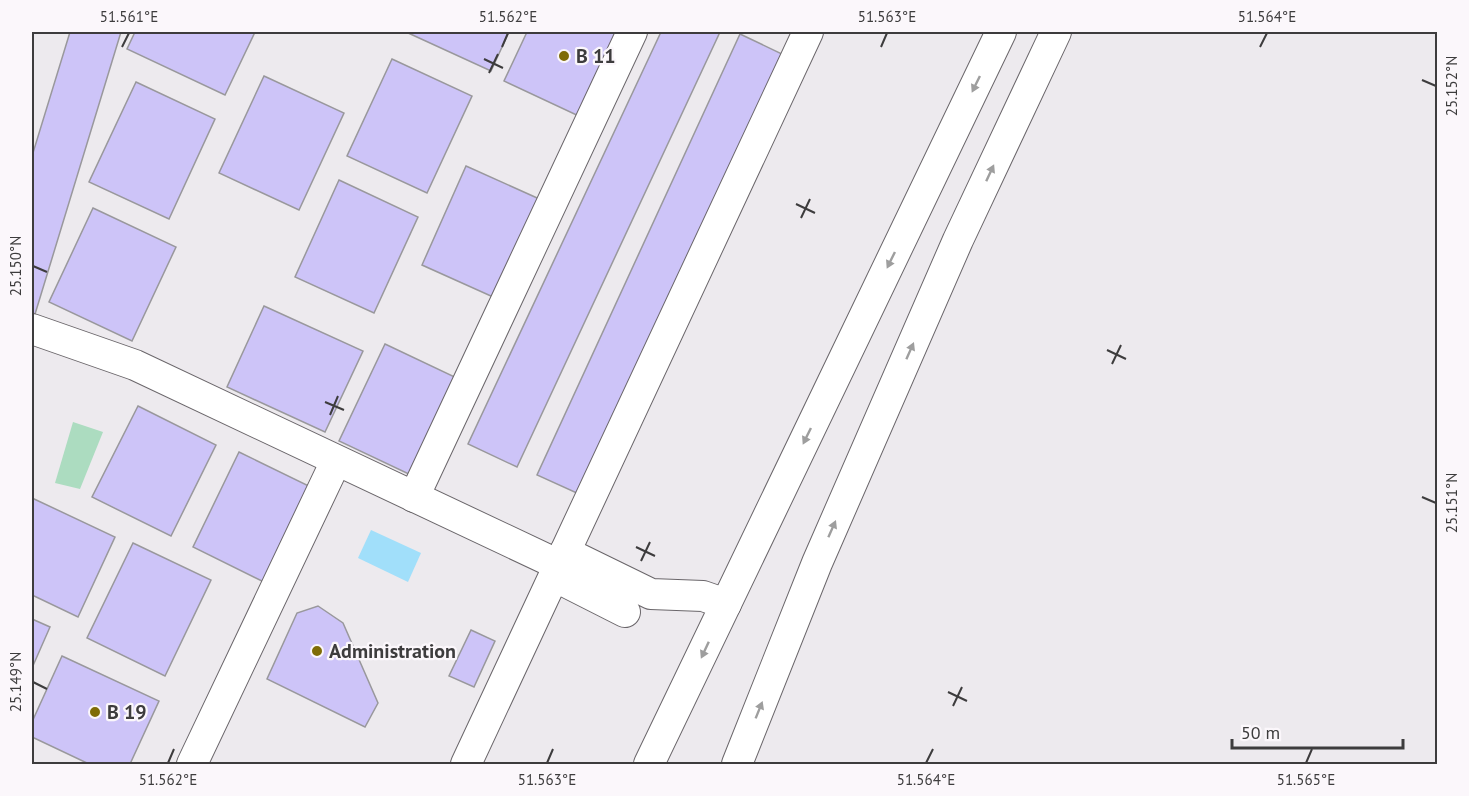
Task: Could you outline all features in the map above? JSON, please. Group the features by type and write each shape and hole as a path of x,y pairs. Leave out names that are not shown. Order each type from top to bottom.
{"street":[{"path":"414,497 632,32"},
{"path":"466,765 808,32"},
{"path":"649,765 1001,32"},
{"path":"738,765 831,530 958,240 1056,32"},
{"path":"32,329 135,364 336,461 559,564 651,594 703,596 726,604"},
{"path":"192,765 336,461"},
{"path":"559,564 625,612"}],"green space":[{"path":"73,422 103,432 80,489 55,483"}],"water":[{"path":"371,530 421,553 408,582 358,558"}],"building":[{"path":"70,32 121,32 32,324 32,156"},
{"path":"135,32 255,32 225,95 127,49"},
{"path":"406,32 509,32 491,71"},
{"name":"B 11","path":"527,32 624,32 583,118 504,81"},
{"path":"661,32 720,32 517,467 468,444"},
{"path":"740,34 782,54 579,494 537,475"},
{"path":"392,59 472,96 427,193 347,156"},
{"path":"264,76 344,113 299,210 219,173"},
{"path":"136,82 215,119 169,219 89,182"},
{"path":"466,166 546,202 502,301 422,265"},
{"path":"339,180 418,217 374,313 295,277"},
{"path":"93,208 176,247 132,341 49,302"},
{"path":"264,306 363,351 325,432 227,387"},
{"path":"385,344 459,379 413,476 339,441"},
{"path":"138,406 216,445 171,536 92,497"},
{"path":"239,452 315,489 268,584 193,547"},
{"path":"32,498 115,537 78,617 32,595"},
{"path":"133,543 211,580 165,676 87,638"},
{"name":"Administration","path":"318,606 343,623 378,703 365,727 267,679 297,613"},
{"path":"32,619 50,627 32,668"},
{"path":"471,630 495,641 474,687 449,676"},
{"name":"B 19","path":"62,656 159,701 130,764 89,764 32,737 32,722"}],"place":[{"name":"B 11","path":"564,56"},
{"name":"Administration","path":"317,651"},
{"name":"B 19","path":"95,712"}]}
